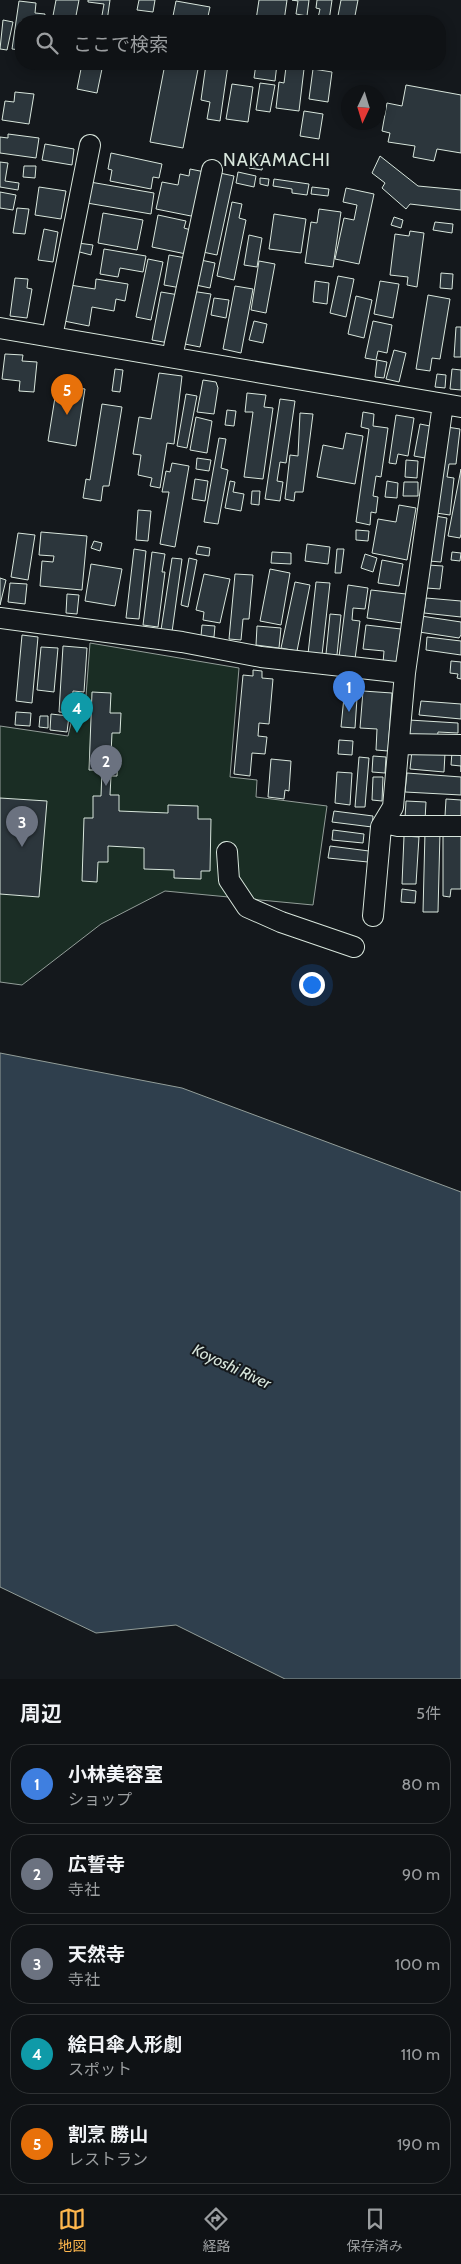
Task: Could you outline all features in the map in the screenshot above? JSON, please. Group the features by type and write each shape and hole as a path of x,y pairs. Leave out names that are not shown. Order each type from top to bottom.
{"street":[{"path":"52,337 90,145"},
{"path":"172,357 212,170"},
{"path":"0,328 452,406 405,673 394,807 381,827 373,916"},
{"path":"0,618 182,642 261,656 405,673"},
{"path":"399,744 461,745"},
{"path":"384,823 398,826 461,826"},
{"path":"227,852 229,880 247,907 281,922 354,947"}],"green space":[{"path":"90,643 239,668 230,777 257,780 256,797 327,806 313,905 165,891 101,924 22,985 0,982 0,726 68,736 77,697 86,696"}],"water":[{"name":"Koyoshi River","path":"0,1053 182,1088 461,1192 461,1679 285,1679 176,1625 96,1633 0,1587"}],"building":[{"path":"56,0 79,0 76,15 53,15"},
{"path":"88,0 110,0 108,15 102,15 104,4 88,2"},
{"path":"139,0 155,0 153,12 137,10"},
{"path":"259,0 287,0 285,15 257,15"},
{"path":"292,0 309,0 307,15 296,14 298,1"},
{"path":"317,0 332,0 330,15 319,15 320,9 316,8"},
{"path":"341,0 358,0 355,15 338,15"},
{"path":"19,1 36,3 35,13 45,14 45,15 17,15"},
{"path":"176,1 210,7 208,15 173,15"},
{"path":"3,20 13,22 7,50 0,49"},
{"path":"15,28 15,49 12,49"},
{"path":"81,70 102,70 97,93 77,89"},
{"path":"164,70 198,70 183,148 150,142"},
{"path":"205,70 227,70 220,121 207,119 210,102 201,100"},
{"path":"255,70 276,70 275,81 254,78"},
{"path":"286,70 304,70 299,111 276,108 279,82 284,83"},
{"path":"313,70 332,72 328,102 309,99"},
{"path":"260,83 275,85 270,112 256,110"},
{"path":"232,84 253,87 248,122 226,119"},
{"path":"406,85 461,95 461,153 437,149 434,161 413,157 415,146 388,142 390,133 382,131 386,130 387,103 402,106"},
{"path":"15,92 34,94 29,124 2,120 5,101 14,102"},
{"path":"304,111 323,114 319,139 300,136"},
{"path":"8,134 39,138 36,158 0,153 0,137 8,138"},
{"path":"45,144 74,149 72,165 42,160"},
{"path":"111,153 162,164 159,178 153,177 151,189 110,181 112,170 108,169"},
{"path":"251,154 264,156 262,170 249,168"},
{"path":"380,156 418,186 461,190 461,210 410,204 406,209 382,188 385,183 372,173"},
{"path":"0,162 8,163 5,181 19,183 18,190 0,187"},
{"path":"24,166 36,166 35,178 23,177"},
{"path":"190,169 205,172 196,217 156,209 162,182 178,185 180,174 189,176"},
{"path":"215,172 234,176 217,255 198,251"},
{"path":"238,172 256,176 254,187 236,183"},
{"path":"260,178 269,179 268,186 260,184"},
{"path":"274,179 309,184 307,195 292,193 292,189 273,186"},
{"path":"90,182 154,193 151,214 87,203"},
{"path":"39,187 66,191 61,219 35,215"},
{"path":"312,187 329,189 328,196 311,194"},
{"path":"346,188 374,194 359,264 335,259 344,218 354,220 357,205 343,202"},
{"path":"0,192 16,195 13,210 0,208"},
{"path":"232,202 242,204 239,218 246,220 234,280 217,276"},
{"path":"17,208 29,209 25,234 13,233"},
{"path":"319,209 341,212 333,267 305,263 311,222 317,223"},
{"path":"103,213 143,220 137,250 98,243"},
{"path":"274,214 306,219 301,253 269,249"},
{"path":"158,215 186,221 184,228 191,230 186,254 152,247"},
{"path":"394,217 403,220 401,228 391,225"},
{"path":"435,222 453,224 452,233 433,230"},
{"path":"44,229 58,232 53,262 38,260"},
{"path":"410,231 424,233 417,287 407,285 408,277 390,275 395,234 409,236"},
{"path":"249,235 262,238 257,267 244,265"},
{"path":"78,243 93,245 91,255 76,251"},
{"path":"104,249 146,256 143,272 120,268 118,277 100,274"},
{"path":"169,255 186,258 181,288 164,285"},
{"path":"148,259 163,262 151,320 136,317"},
{"path":"196,259 215,263 210,288 191,284"},
{"path":"259,261 275,264 266,313 251,310"},
{"path":"441,273 453,274 452,289 440,288"},
{"path":"338,276 354,279 346,317 330,313"},
{"path":"15,278 28,279 27,288 32,289 27,318 10,316"},
{"path":"96,279 128,284 125,301 116,299 114,311 92,307 89,326 64,321 70,285 95,289"},
{"path":"315,281 329,283 327,304 313,302"},
{"path":"380,281 399,284 393,318 374,314"},
{"path":"235,286 253,289 241,353 223,349"},
{"path":"191,291 211,294 200,347 180,343"},
{"path":"161,292 179,295 169,343 152,340"},
{"path":"428,295 450,299 440,359 432,358 430,371 416,369"},
{"path":"356,296 372,300 364,338 348,334"},
{"path":"214,298 229,300 226,318 211,315"},
{"path":"254,321 267,324 263,343 249,340"},
{"path":"373,321 392,325 387,353 378,351 376,360 365,358"},
{"path":"456,327 461,327 461,357 454,357"},
{"path":"394,350 406,353 399,382 386,379"},
{"path":"5,354 23,355 22,361 37,362 34,392 19,391 20,381 2,379"},
{"path":"377,360 387,362 384,378 375,377"},
{"path":"115,369 123,370 120,392 112,391"},
{"path":"452,369 461,370 461,390 450,389"},
{"path":"159,373 182,376 174,444 167,443 160,488 150,486 152,478 138,475 141,455 133,454 139,417 151,419"},
{"path":"437,374 446,375 445,388 435,387"},
{"path":"203,380 216,382 218,388 214,414 197,412"},
{"path":"57,385 85,389 76,446 48,441"},
{"path":"247,393 266,395 264,407 273,408 263,479 244,477 253,412 245,412"},
{"path":"186,394 197,396 187,448 177,446"},
{"path":"280,399 295,401 286,463 280,462 277,481 283,482 280,501 265,499"},
{"path":"102,404 122,407 109,486 103,486 101,501 83,498 86,479 90,480"},
{"path":"227,410 236,411 234,426 225,425"},
{"path":"363,412 374,414 373,426 388,428 381,477 376,476 373,496 378,497 376,513 371,512 370,525 356,522 369,429 361,427"},
{"path":"300,413 313,414 303,492 295,492 294,501 285,499 290,455 298,456"},
{"path":"396,415 414,418 408,456 398,454 396,464 389,463"},
{"path":"196,417 212,421 207,453 190,450"},
{"path":"420,424 430,426 425,458 414,456"},
{"path":"447,427 460,429 456,464 449,464 447,477 454,478 450,515 436,513"},
{"path":"346,433 363,436 355,484 317,477 323,445 343,449"},
{"path":"219,438 226,439 221,468 228,470 218,524 204,522"},
{"path":"197,458 211,460 209,471 196,469"},
{"path":"406,460 418,461 417,478 405,477"},
{"path":"172,463 189,466 175,547 160,544 169,492 162,492 166,471 170,472"},
{"path":"461,469 461,534 460,538 448,536"},
{"path":"195,479 208,481 205,501 192,499"},
{"path":"230,481 235,482 233,492 244,494 241,511 225,508"},
{"path":"387,481 398,483 397,498 385,497"},
{"path":"404,482 418,482 418,496 403,496"},
{"path":"252,491 260,491 259,505 251,504"},
{"path":"399,505 416,508 407,560 372,553 378,519 396,522"},
{"path":"138,510 151,511 148,541 136,540"},
{"path":"435,516 447,518 441,562 429,561"},
{"path":"356,530 369,531 368,541 356,540"},
{"path":"41,532 87,536 82,590 40,586 42,561 53,562 54,556 39,555"},
{"path":"18,533 35,535 28,580 11,577"},
{"path":"94,541 102,543 100,551 91,548"},
{"path":"307,544 330,547 328,564 305,561"},
{"path":"198,546 210,548 209,556 196,554"},
{"path":"134,549 146,551 139,619 126,618"},
{"path":"337,549 344,549 341,573 335,573"},
{"path":"152,552 165,554 162,572 165,572 158,627 143,625"},
{"path":"272,552 291,553 291,564 271,563"},
{"path":"452,552 461,553 460,561 451,560"},
{"path":"365,554 377,558 373,572 361,568"},
{"path":"172,558 182,559 172,632 161,630"},
{"path":"189,558 197,560 188,607 181,605"},
{"path":"382,560 403,564 399,586 378,583"},
{"path":"91,564 122,569 115,606 85,601"},
{"path":"428,565 443,566 440,589 426,588"},
{"path":"270,569 290,573 281,625 260,621"},
{"path":"204,574 230,579 220,623 203,620 204,612 196,610"},
{"path":"235,574 253,575 249,619 243,619 241,640 229,639"},
{"path":"0,578 6,580 0,605"},
{"path":"295,582 310,585 297,651 281,648"},
{"path":"316,582 330,583 322,655 308,654"},
{"path":"10,583 27,584 25,604 8,602"},
{"path":"348,585 368,588 365,609 353,608 352,620 360,621 355,659 339,657"},
{"path":"371,590 406,594 402,623 367,618"},
{"path":"67,594 79,595 77,614 66,613"},
{"path":"426,598 461,601 461,617 424,613"},
{"path":"330,614 341,615 337,655 326,654"},
{"path":"421,616 461,622 461,635 459,638 419,632"},
{"path":"202,625 215,626 214,637 201,636"},
{"path":"366,625 401,629 396,665 383,663 384,651 363,649"},
{"path":"257,626 281,628 279,648 256,645"},
{"path":"22,635 38,637 32,703 16,701"},
{"path":"427,637 461,641 461,655 426,650"},
{"path":"63,646 87,648 84,692 73,691 72,713 59,712"},
{"path":"41,647 58,648 54,692 37,690"},
{"path":"451,661 461,662 461,679 457,678 458,674 450,673"},
{"path":"253,670 262,671 262,678 273,679 269,724 259,723 258,736 267,737 265,754 252,753 250,776 234,774 243,675 253,676"},
{"path":"363,691 392,693 388,751 376,750 377,729 360,728"},
{"path":"92,692 111,693 110,713 121,713 120,733 112,733 111,754 118,754 117,776 111,776 110,795 119,795 119,811 168,813 168,805 198,806 198,819 211,819 210,871 201,871 201,879 174,878 174,870 144,869 144,848 108,846 108,862 98,862 97,882 82,881 84,818 93,818 93,796 101,796 102,770 89,770"},
{"path":"344,697 357,698 355,728 341,727"},
{"path":"421,701 461,704 461,719 419,715"},
{"path":"16,712 31,713 30,726 15,725"},
{"path":"51,714 69,716 67,732 50,730"},
{"path":"40,716 48,716 48,728 39,727"},
{"path":"409,720 458,723 458,733 438,732 437,740 408,737"},
{"path":"339,740 353,741 352,755 338,754"},
{"path":"412,751 445,753 444,772 410,769"},
{"path":"452,752 461,753 461,766 451,765"},
{"path":"373,756 386,757 385,773 372,772"},
{"path":"359,757 369,758 365,807 355,807"},
{"path":"271,759 291,761 289,791 285,790 284,799 268,797"},
{"path":"337,772 352,773 350,805 335,803"},
{"path":"407,773 461,777 461,795 405,792"},
{"path":"373,777 383,777 382,801 372,800"},
{"path":"0,798 47,801 39,897 0,894"},
{"path":"446,799 461,800 461,817 445,816"},
{"path":"406,801 426,802 425,820 405,818"},
{"path":"334,811 373,816 372,827 332,822"},
{"path":"333,830 364,834 363,843 332,840"},
{"path":"425,832 440,832 438,912 423,912"},
{"path":"443,833 461,834 461,889 451,889 450,897 443,896"},
{"path":"404,836 419,837 416,884 402,884"},
{"path":"330,846 369,851 368,862 328,858"},
{"path":"402,889 416,891 415,903 401,902"}],"place":[{"name":"割烹 勝山","path":"67,415"},
{"name":"小林美容室","path":"349,712"},
{"name":"絵日傘人形劇","path":"77,733"},
{"name":"広誓寺","path":"106,786"},
{"name":"天然寺","path":"22,847"}],"district":[{"name":"NAKAMACHI","path":"277,160"}]}
